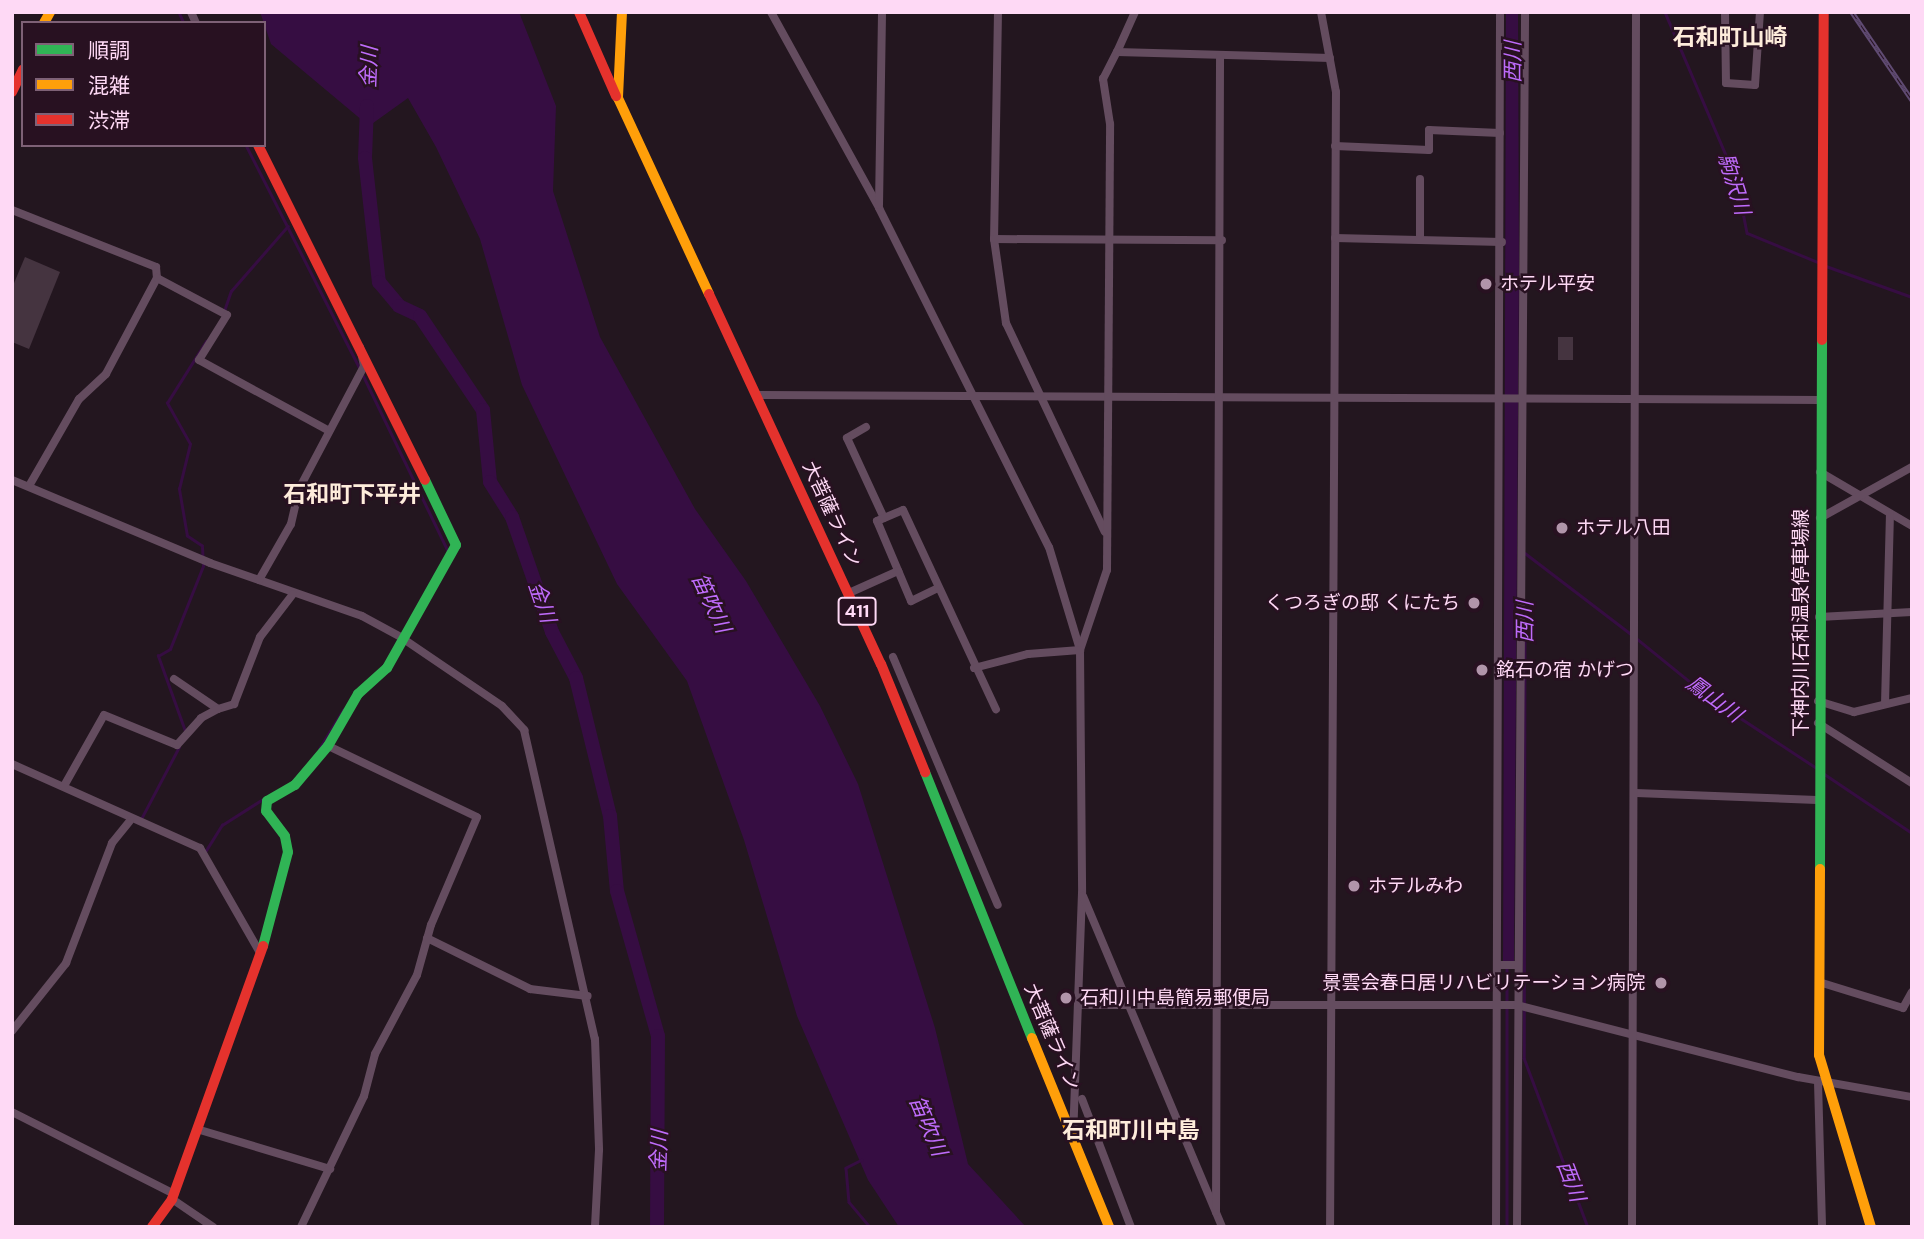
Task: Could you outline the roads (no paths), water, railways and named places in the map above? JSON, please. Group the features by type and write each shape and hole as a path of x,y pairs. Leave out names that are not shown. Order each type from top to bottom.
{"main road":[{"path":"579,12 618,99"},
{"name":"大菩薩ライン","path":"622,12 618,99 849,593 909,733 1109,1227"},
{"name":"下神内川石和温泉停車場線","path":"1824,12 1817,769 1822,1083 1871,1227"},
{"path":"596,52 620,50"},
{"path":"12,92 21,73"},
{"path":"152,1227 173,1197 251,992 259,951 288,852 285,836 266,811 267,801 295,785 328,746 358,694 387,668 456,545 358,337 259,147"}],"street":[{"path":"771,12 879,208 1049,547 1080,650 1082,893 1079,1090 1073,1134"},
{"path":"879,208 881,12"},
{"path":"998,12 994,239 1006,323 1106,533"},
{"path":"1080,650 1107,570 1110,124 1103,79 1135,12"},
{"path":"1321,12 1330,58 1335,146 1336,395 1329,1227"},
{"path":"1496,1227 1500,1005 1500,12"},
{"path":"1517,1227 1516,965 1525,12"},
{"path":"1632,1227 1636,793 1636,12"},
{"path":"1725,12 1726,83 1755,85 1760,12"},
{"path":"1117,52 1330,58"},
{"path":"1216,1212 1220,1003 1220,56"},
{"path":"1335,146 1429,150 1429,130 1500,133"},
{"path":"1420,179 1420,237"},
{"path":"12,210 156,267 157,278 106,374 79,399 29,486"},
{"path":"1335,238 1420,237 1502,242"},
{"path":"994,239 1222,240"},
{"path":"157,278 223,314 199,360 328,431"},
{"path":"259,580 291,524 299,489 356,374 364,366 358,337"},
{"path":"757,395 1041,393 1521,398 1636,396 1820,400"},
{"path":"866,427 847,438 884,518"},
{"path":"1819,519 1912,467"},
{"path":"1820,472 1912,526"},
{"path":"12,480 206,561 293,594 362,615 403,639 502,706 524,730 531,775 588,996 599,1087 595,1227"},
{"path":"938,589 911,601 877,521 903,510 974,668 996,709"},
{"path":"1885,704 1890,514"},
{"path":"849,593 898,571"},
{"path":"64,786 104,715 177,745 187,732 218,709 234,704 260,637 293,594"},
{"path":"1819,617 1887,616 1912,612"},
{"path":"974,668 1028,654 1080,650"},
{"path":"892,657 998,905"},
{"path":"174,679 218,709"},
{"path":"1818,701 1854,712 1912,698"},
{"path":"1818,723 1912,783"},
{"path":"909,733 923,729"},
{"path":"301,1227 370,1082 376,1055 417,975 427,938 477,817 328,746"},
{"path":"12,764 64,786 130,821 200,848 259,951"},
{"path":"1636,793 1817,800"},
{"path":"12,1031 66,963 112,843 130,821"},
{"path":"1082,893 1222,1227"},
{"path":"427,938 530,989 588,996"},
{"path":"1500,965 1516,965"},
{"path":"1819,982 1903,1007 1912,992"},
{"path":"1079,1005 1129,1002 1517,1005 1822,1083 1912,1097"},
{"path":"1822,1083 1822,1227"},
{"path":"1079,1090 1130,1227"},
{"path":"12,1112 173,1197 214,1227"},
{"path":"200,1130 330,1170"}],"water":[{"name":"笛吹川","path":"260,12 519,12 556,106 553,191 600,337 695,509 746,581 820,706 858,784 935,1028 968,1164 1026,1227 899,1227 868,1180 797,1016 744,840 687,681 617,584 522,385 480,239 436,147 408,98 369,126 271,44 266,21 263,21"},
{"path":"1506,12 1518,12 1519,275 1514,963 1503,963"}],"waterway":[{"path":"179,12 183,21"},
{"name":"駒沢川","path":"1665,12 1737,181 1747,233 1820,263"},
{"name":"金川","path":"367,106 365,158 379,282 399,306 420,316 483,410 490,482 512,517 552,632 576,678 610,816 617,891 658,1036 657,1227"},
{"path":"247,147 360,369"},
{"path":"224,311 231,291 288,226"},
{"name":"駒沢川","path":"1826,266 1912,297"},
{"path":"185,731 158,656 170,649 203,566 202,546 187,536 179,489 190,444 167,403 206,341"},
{"path":"363,375 448,551"},
{"name":"鳳山川","path":"1525,553 1631,634"},
{"name":"西川","path":"1525,630 1524,1058 1588,1227"},
{"name":"鳳山川","path":"1636,638 1710,698 1818,769"},
{"path":"319,749 343,710"},
{"path":"141,819 179,747"},
{"name":"鳳山川","path":"1823,773 1912,833"},
{"path":"205,852 222,825 263,799"},
{"path":"1507,968 1507,1227"},
{"path":"862,1160 846,1168 849,1202 870,1227"}],"railway":[{"path":"1852,12 1912,100"}],"place":[{"name":"ホテル平安","path":"1486,284"},
{"name":"ホテル八田","path":"1562,528"},
{"name":"くつろぎの邸 くにたち","path":"1474,603"},
{"name":"銘石の宿 かげつ","path":"1482,670"},
{"name":"ホテルみわ","path":"1354,886"},
{"name":"景雲会春日居リハビリテーション病院","path":"1661,983"},
{"name":"石和川中島簡易郵便局","path":"1066,998"}],"district":[{"name":"石和町山崎","path":"1730,37"},
{"name":"石和町下平井","path":"352,494"},
{"name":"石和町川中島","path":"1131,1130"}]}
